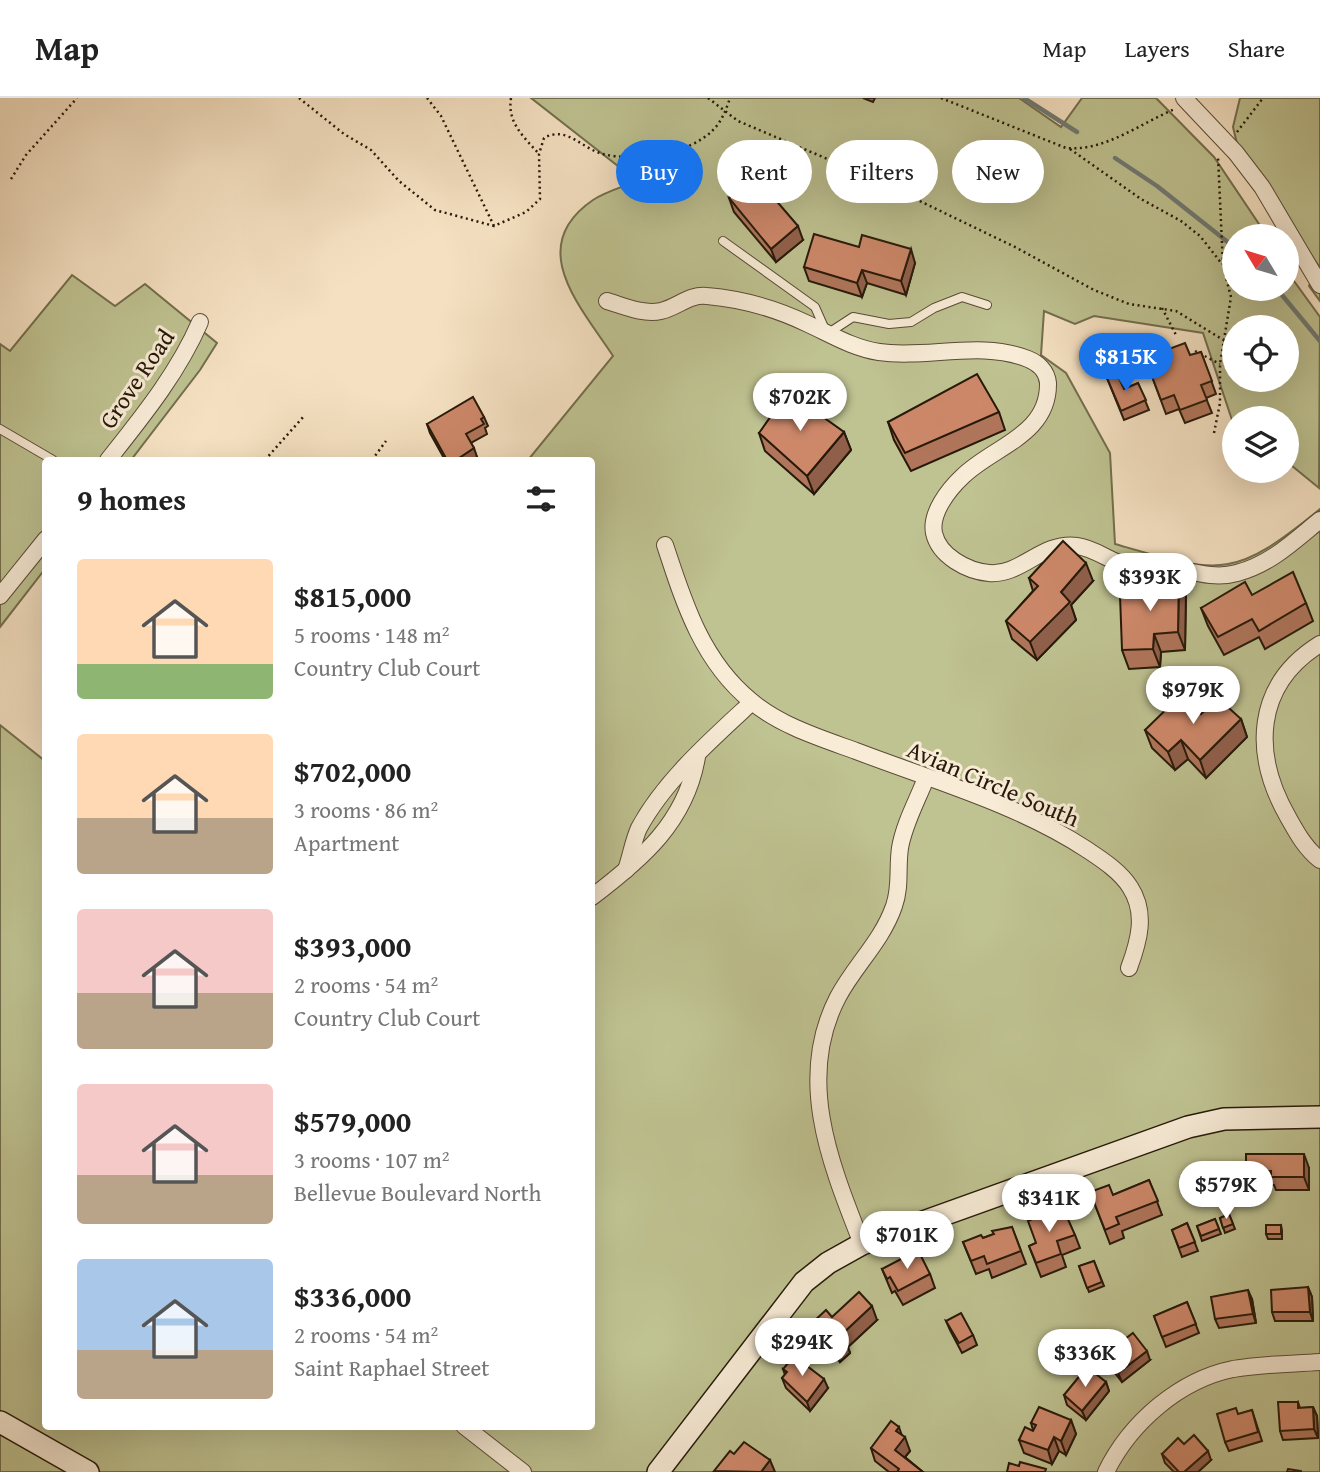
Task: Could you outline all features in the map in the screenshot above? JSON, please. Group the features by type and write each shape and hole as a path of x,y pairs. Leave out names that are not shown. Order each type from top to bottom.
{"main road":[{"path":"658,1472 804,1282 828,1263 862,1244 1188,1127 1224,1119 1320,1117"},
{"path":"0,1422 88,1472"}],"street":[{"path":"1186,101 1227,142 1262,187 1320,285"},
{"path":"607,301 645,312 660,311 702,295 777,311 861,349 882,353 961,350 1010,354 1029,359 1041,368 1048,383 1044,406 1035,423 1016,440 963,475 934,517 934,532 939,545 950,557 968,568 1000,572 1042,550 1061,545 1078,545 1128,566 1153,565 1217,576 1236,574 1279,554 1320,520"},
{"name":"Grove Road","path":"110,457 147,411 190,345 200,322"},
{"path":"0,596 42,544"},
{"name":"Avian Circle South","path":"665,545 698,636 722,673 752,702 805,732 1049,828 1119,874 1129,886 1140,914 1138,944 1129,968"},
{"path":"1320,644 1294,664 1280,683 1270,701 1264,723 1270,780 1303,844 1320,860"},
{"path":"626,870 636,836 648,815 697,757 752,702"},
{"path":"595,895 650,847 680,810 693,779 697,757"},
{"path":"862,1244 827,1146 820,1116 818,1057 824,1029 838,998 884,929 894,906 900,887 900,850 904,830 926,778"},
{"path":"1107,1472 1131,1433 1166,1401 1189,1386 1233,1369 1320,1362"},
{"path":"469,1430 523,1472"}],"lane":[{"path":"723,241 815,307 827,334 853,317 889,324 911,322 934,308 962,297 987,304"},
{"path":"0,429 48,457"}],"path":[{"path":"11,180 26,155 77,98"},
{"path":"299,98 344,134 371,150 399,181 435,210 494,226 526,212 540,200 539,154 544,138 552,133 564,133 593,151 606,155 643,156 688,146 711,133 730,98"},
{"path":"427,98 441,116 494,226"},
{"path":"510,98 513,123 539,154"},
{"path":"708,98 751,128 870,177 974,226 1094,290 1129,304 1162,308 1184,315 1222,339"},
{"path":"941,98 1070,149 1200,236 1222,265"},
{"path":"1223,224 1217,164 1220,150 1263,98"},
{"path":"1070,149 1085,149 1105,141 1186,101"},
{"path":"1162,308 1176,335"},
{"path":"1195,351 1220,364"},
{"path":"1214,433 1220,403 1222,355"},
{"path":"268,457 304,416"},
{"path":"374,457 386,441"}],"green space":[{"path":"531,98 1019,98 1061,127 1082,98 1156,98 1214,157 1259,224 1222,224 1222,301 1299,301 1299,288 1320,317 1319,488 1299,472 1299,406 1227,406 1223,392 1299,392 1299,315 1222,315 1222,390 1203,333 1094,316 1075,324 1044,311 1041,355 1066,373 1110,453 1115,544 1179,561 1224,565 1244,560 1266,549 1320,509 1320,1472 0,1472 0,725 42,759 42,1430 595,1430 595,457 530,457 613,356 574,297 565,277 561,257 563,237 573,218 593,200 616,189 616,203 703,203 703,140 616,140 616,165"},
{"path":"1240,98 1320,98 1320,301 1309,286 1318,265 1299,238 1299,224 1289,224 1239,152 1233,127"},
{"path":"72,275 115,306 145,284 217,343 200,370 133,457 42,457 42,573 0,627 0,344 10,351"}],"water":[{"path":"1106,336 1126,345 1131,358 1127,367 1122,369 1112,360 1095,354 1095,341"}],"building":[{"path":"733,203 778,203 798,226 771,249"},
{"path":"814,234 859,247 862,235 911,249 901,281 862,270 857,283 804,267"},
{"path":"1185,343 1190,355 1201,352 1212,381 1201,385 1207,400 1180,410 1174,395 1161,400 1150,371 1163,366 1158,353"},
{"path":"977,374 999,412 905,453 888,422"},
{"path":"1117,374 1124,389 1138,383 1146,400 1121,411 1107,378"},
{"path":"788,392 844,432 807,476 759,433"},
{"path":"473,397 484,417 481,419 484,424 466,434 474,448 460,457 445,457 427,424"},
{"path":"1063,541 1086,563 1061,592 1070,602 1030,642 1006,621 1038,586 1029,578"},
{"path":"1293,572 1306,603 1259,631 1252,619 1218,637 1201,608 1245,582 1252,595"},
{"path":"1179,574 1178,632 1154,634 1153,649 1122,650 1120,595 1149,597 1148,576"},
{"path":"1183,693 1201,714 1218,698 1241,719 1200,760 1181,740 1168,752 1145,730"},
{"path":"1246,1154 1304,1154 1304,1177 1271,1177 1271,1171 1246,1171"},
{"path":"1149,1180 1158,1201 1116,1217 1119,1224 1105,1230 1090,1192 1109,1185 1113,1195"},
{"path":"1063,1208 1075,1235 1057,1241 1061,1254 1036,1263 1029,1246 1036,1243 1028,1221 1037,1217 1036,1214 1045,1211 1046,1214"},
{"path":"1229,1214 1233,1224 1223,1228 1220,1218"},
{"path":"1215,1219 1219,1229 1201,1236 1197,1226"},
{"path":"1187,1223 1195,1242 1179,1248 1172,1230"},
{"path":"1266,1225 1281,1225 1281,1234 1266,1234"},
{"path":"1012,1227 1021,1251 987,1264 984,1256 971,1261 963,1242"},
{"path":"918,1250 930,1274 898,1291 882,1269"},
{"path":"1094,1261 1102,1282 1087,1288 1079,1266"},
{"path":"1308,1287 1310,1312 1272,1312 1271,1290"},
{"path":"1248,1290 1253,1314 1215,1319 1211,1297"},
{"path":"859,1292 872,1306 841,1335 845,1339 835,1348 827,1339 824,1342 811,1324 826,1310 832,1317"},
{"path":"1187,1302 1196,1324 1162,1337 1154,1316"},
{"path":"961,1313 973,1335 959,1343 946,1321"},
{"path":"1133,1333 1147,1351 1118,1373 1104,1355"},
{"path":"794,1356 824,1379 807,1402 782,1378 787,1372 783,1369"},
{"path":"1087,1367 1106,1382 1082,1411 1064,1395"},
{"path":"1278,1402 1298,1402 1298,1408 1313,1407 1314,1429 1280,1431"},
{"path":"1039,1407 1071,1420 1061,1441 1054,1437 1048,1450 1019,1440 1025,1427 1033,1431 1036,1425 1031,1423"},
{"path":"1236,1408 1238,1414 1252,1410 1258,1432 1225,1442 1217,1414"},
{"path":"891,1421 899,1427 896,1431 905,1437 895,1450 923,1472 897,1472 899,1469 871,1448"},
{"path":"1194,1435 1208,1451 1184,1472 1179,1472 1162,1454 1178,1438 1184,1444"},
{"path":"744,1442 770,1460 761,1472 714,1471 730,1451 734,1454"},
{"path":"1020,1462 1046,1469 1045,1472 1007,1472 1009,1463 1019,1466"}],"waterway":[{"path":"1024,98 1077,132"},
{"path":"1115,158 1157,186 1222,237"},
{"path":"1287,301 1320,341"}]}
